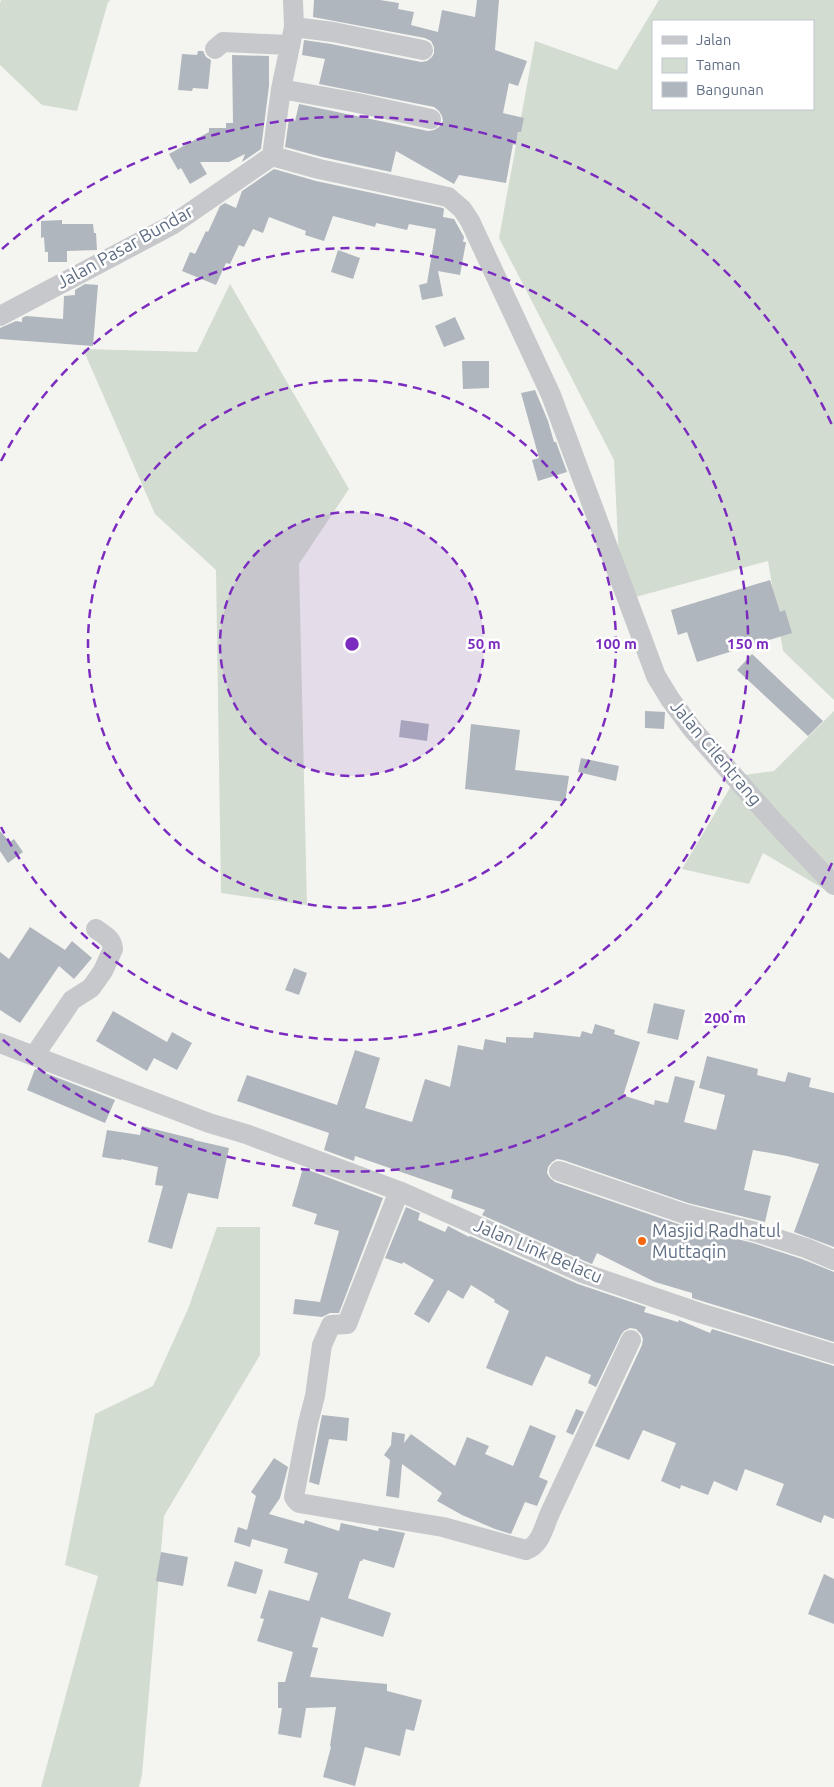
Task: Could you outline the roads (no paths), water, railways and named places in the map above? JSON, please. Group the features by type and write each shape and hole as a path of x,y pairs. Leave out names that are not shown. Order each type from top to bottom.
{"street":[{"path":"272,156 281,89 292,36 293,0"},
{"path":"215,49 222,42 333,32 423,50"},
{"path":"281,89 431,119"},
{"name":"Jalan Pasar Bundar","path":"0,316 172,225 272,156"},
{"name":"Jalan Cilentrang","path":"272,156 320,169 448,197 462,209 470,221 551,395 608,545 652,669 693,730 834,885"},
{"path":"34,1056 72,1000 91,988 103,971 113,945 108,938 96,929"},
{"name":"Jalan Link Belacu","path":"0,1043 208,1123 246,1134 399,1191 583,1273 834,1354"},
{"path":"559,1171 684,1214 806,1248 834,1260"},
{"path":"399,1191 347,1324 331,1325 322,1345 315,1396 294,1497 299,1503 443,1527 526,1550 531,1548 538,1541 631,1340"}],"place":[{"name":"Masjid Radhatul Muttaqin","path":"642,1241"}]}
